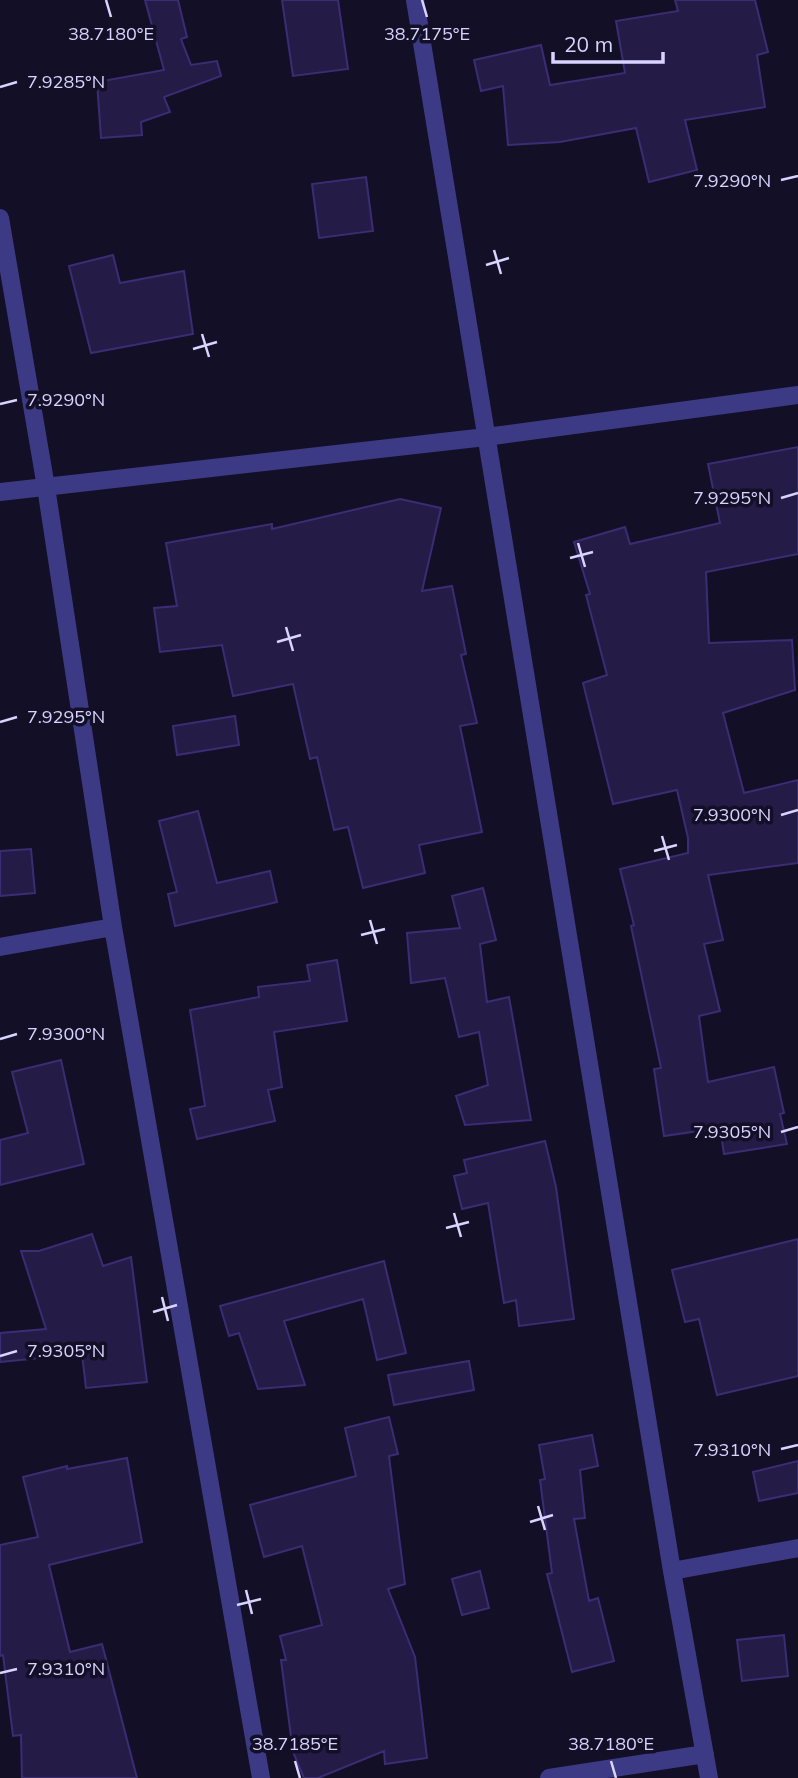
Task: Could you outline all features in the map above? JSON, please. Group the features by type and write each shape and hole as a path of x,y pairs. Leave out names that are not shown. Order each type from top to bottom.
{"street":[{"path":"415,0 672,1571 709,1778"},
{"path":"0,218 46,487 113,927 261,1778"},
{"path":"0,492 486,437 798,395"},
{"path":"0,947 113,927"},
{"path":"672,1571 798,1548"},
{"path":"549,1778 705,1754"}],"building":[{"path":"145,0 178,0 187,37 181,39 191,65 217,61 221,76 164,97 170,112 141,122 142,135 101,138 97,82 164,70"},
{"path":"282,0 338,0 348,69 293,76"},
{"path":"675,0 755,0 768,52 757,55 765,107 685,120 697,170 649,182 636,128 560,142 508,145 503,86 481,91 474,60 541,45 550,85 625,73 616,21 678,11"},
{"path":"366,177 373,231 319,238 312,184"},
{"path":"113,255 120,283 184,271 193,334 91,353 69,266"},
{"path":"798,447 798,554 706,572 709,643 792,640 795,690 723,713 744,793 798,780 798,863 708,875 723,940 704,944 720,1011 699,1016 708,1082 774,1067 784,1113 780,1114 787,1144 724,1154 720,1128 664,1136 654,1069 661,1068 631,926 634,925 620,869 688,853 688,838 677,790 613,804 583,683 607,675 586,595 590,594 574,542 625,527 630,544 720,523 708,464"},
{"path":"400,499 441,508 422,591 452,586 466,654 461,655 477,723 460,726 482,832 419,845 425,873 363,888 348,827 334,830 317,757 310,759 293,684 233,696 222,645 160,652 154,608 177,606 166,543 272,524 272,529"},
{"path":"235,716 239,745 177,755 173,726"},
{"path":"198,811 217,883 270,871 277,902 175,926 168,894 177,892 159,821"},
{"path":"31,849 35,893 0,896 0,851"},
{"path":"483,888 496,940 480,944 487,1002 509,997 531,1120 465,1125 456,1096 488,1085 479,1032 459,1037 445,978 411,983 407,933 460,928 452,896"},
{"path":"337,960 347,1021 274,1032 282,1087 268,1090 275,1121 197,1139 190,1109 205,1106 190,1010 259,997 258,987 310,981 307,965"},
{"path":"61,1060 84,1164 0,1185 0,1140 28,1133 12,1072"},
{"path":"545,1141 556,1187 574,1319 519,1326 516,1300 504,1303 488,1203 462,1209 454,1176 467,1173 464,1160"},
{"path":"92,1234 103,1266 131,1257 147,1382 86,1388 82,1354 0,1362 0,1333 46,1329 21,1251 39,1251"},
{"path":"798,1239 798,1376 717,1395 699,1319 685,1322 672,1270"},
{"path":"384,1261 406,1353 377,1360 363,1299 284,1321 305,1385 258,1389 239,1333 229,1336 220,1306"},
{"path":"469,1361 474,1390 394,1405 388,1375"},
{"path":"389,1417 398,1454 389,1456 405,1584 388,1589 415,1657 427,1758 385,1764 384,1751 318,1778 304,1778 293,1752 281,1660 286,1660 280,1636 322,1625 302,1546 264,1557 250,1505 356,1476 345,1428"},
{"path":"592,1435 598,1466 580,1470 585,1518 574,1519 589,1601 598,1598 614,1661 572,1672 547,1574 552,1573 540,1480 545,1479 539,1445"},
{"path":"127,1458 142,1542 49,1565 70,1652 102,1644 137,1778 22,1778 21,1735 13,1736 3,1655 0,1656 0,1545 38,1537 23,1477 67,1466 67,1469"},
{"path":"798,1461 798,1493 759,1501 753,1472"},
{"path":"480,1571 489,1608 462,1615 452,1579"},
{"path":"784,1635 788,1676 742,1681 737,1640"}]}
